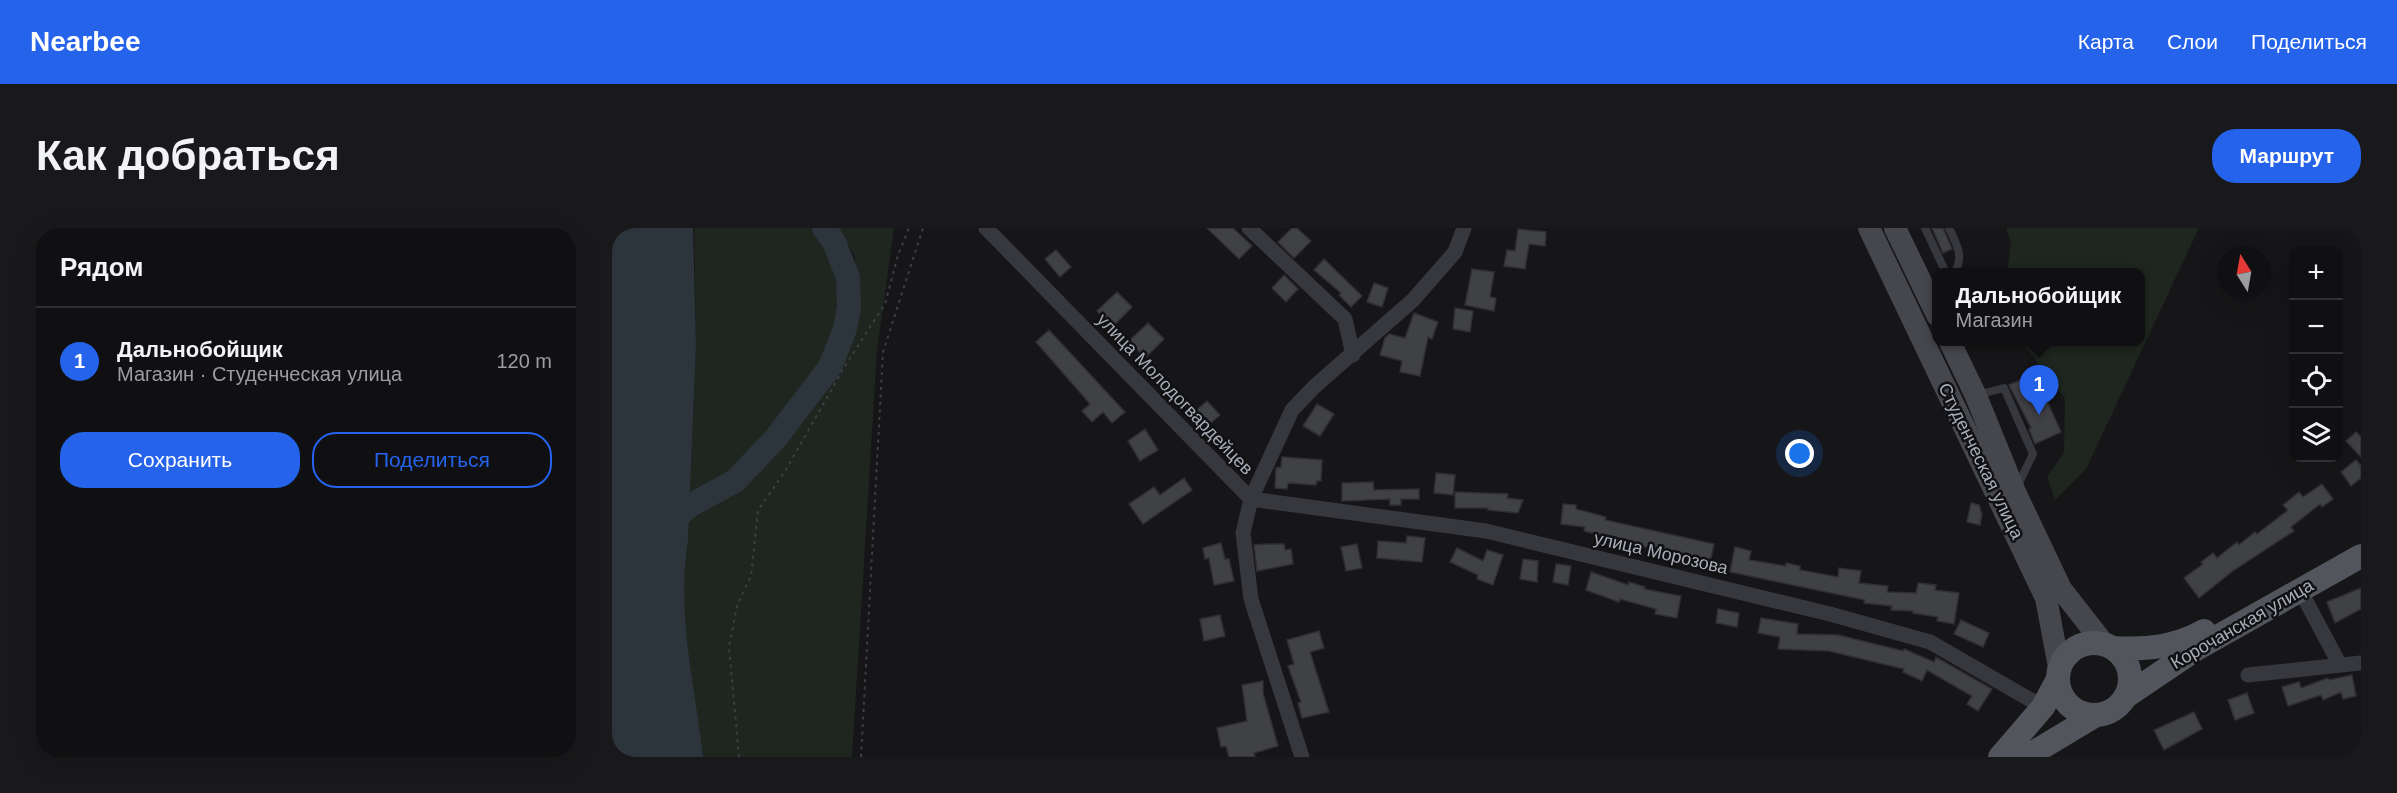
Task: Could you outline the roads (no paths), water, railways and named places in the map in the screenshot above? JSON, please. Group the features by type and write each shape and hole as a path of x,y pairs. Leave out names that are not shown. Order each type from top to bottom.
{"main road":[{"name":"Студенческая улица","path":"1869,228 2046,598 2059,673"},
{"path":"1895,228 1932,298"},
{"name":"Студенческая улица","path":"1952,346 1976,396 2015,492 2061,589 2109,646"},
{"name":"Корочанская улица","path":"2109,646 2137,649 2189,639 2361,542"},
{"name":"Корочанская улица","path":"2125,697 2196,649 2361,556"},
{"path":"2000,757 2043,706 2065,657 2082,644 2109,646 2122,656 2130,676 2125,697 2107,712 2096,715 2026,757"},
{"path":"2059,673 2060,690 2074,708 2096,715"}],"street":[{"name":"улица Молодогвардейцев","path":"986,228 1251,499 1243,533 1251,599 1302,757"},
{"path":"1249,228 1345,319 1353,355"},
{"path":"1251,499 1292,410 1314,387 1413,300 1455,252 1464,228"},
{"name":"улица Морозова","path":"1251,499 1486,531 1830,614 1930,642 2043,706"},
{"path":"2300,590 2340,664"},
{"path":"2248,675 2361,663"}],"lane":[{"path":"1925,228 1944,268"},
{"path":"1949,228 1960,252 1956,268"},
{"path":"1976,396 2004,388 2033,454 2015,492"}],"waterway":[{"path":"665,528 689,506 735,481 775,439 830,367 845,329 849,307 848,277 834,242 824,228"}],"place":[{"name":"Дальнобойщик","path":"2039,415"}]}
